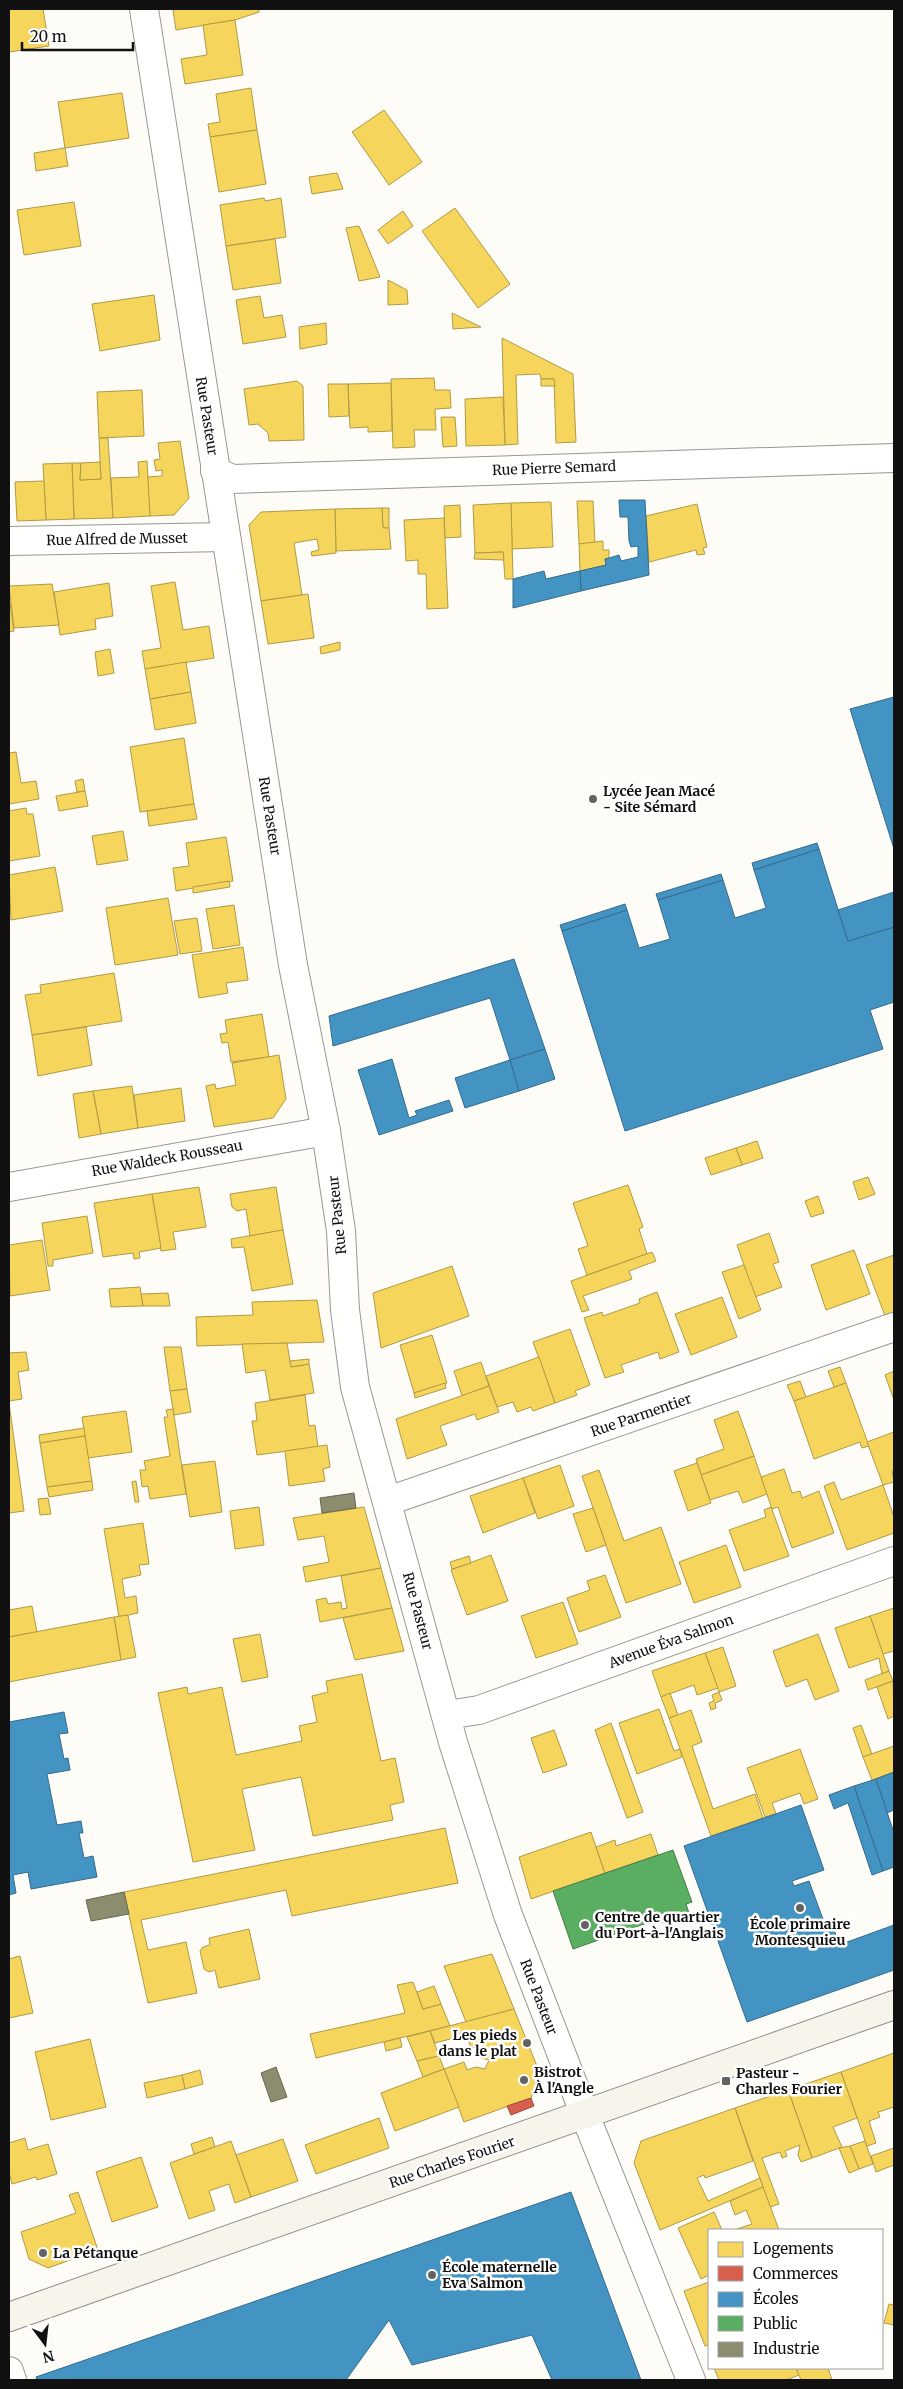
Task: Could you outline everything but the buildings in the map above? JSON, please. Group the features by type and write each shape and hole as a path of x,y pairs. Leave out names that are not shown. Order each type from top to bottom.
{"street":[{"name":"Rue Pasteur","path":"144,9 293,965 326,1131 341,1231 345,1310 355,1387 453,1742 508,1915 584,2115 691,2380"},
{"name":"Rue Pierre Semard","path":"216,471 232,479 894,458"},
{"name":"Rue Alfred de Musset","path":"9,542 226,537"},
{"name":"Rue Waldeck Rousseau","path":"9,1187 326,1131"},
{"name":"Rue Parmentier","path":"388,1502 894,1327"},
{"name":"Avenue Éva Salmon","path":"447,1715 479,1710 894,1561"},
{"name":"Rue Charles Fourier","path":"9,2316 894,2005"},
{"path":"9,2371 12,2380"}],"place":[{"name":"Lycée Jean Macé - Site Sémard","path":"593,799"},
{"name":"École primaire Montesquieu","path":"800,1908"},
{"name":"Centre de quartier du Port-à-l'Anglais","path":"585,1925"},
{"name":"Les pieds dans le plat","path":"527,2043"},
{"name":"Bistrot À l'Angle","path":"524,2080"},
{"name":"Pasteur - Charles Fourier","path":"726,2081"},
{"name":"La Pétanque","path":"43,2253"},
{"name":"École maternelle Eva Salmon","path":"432,2275"}]}
